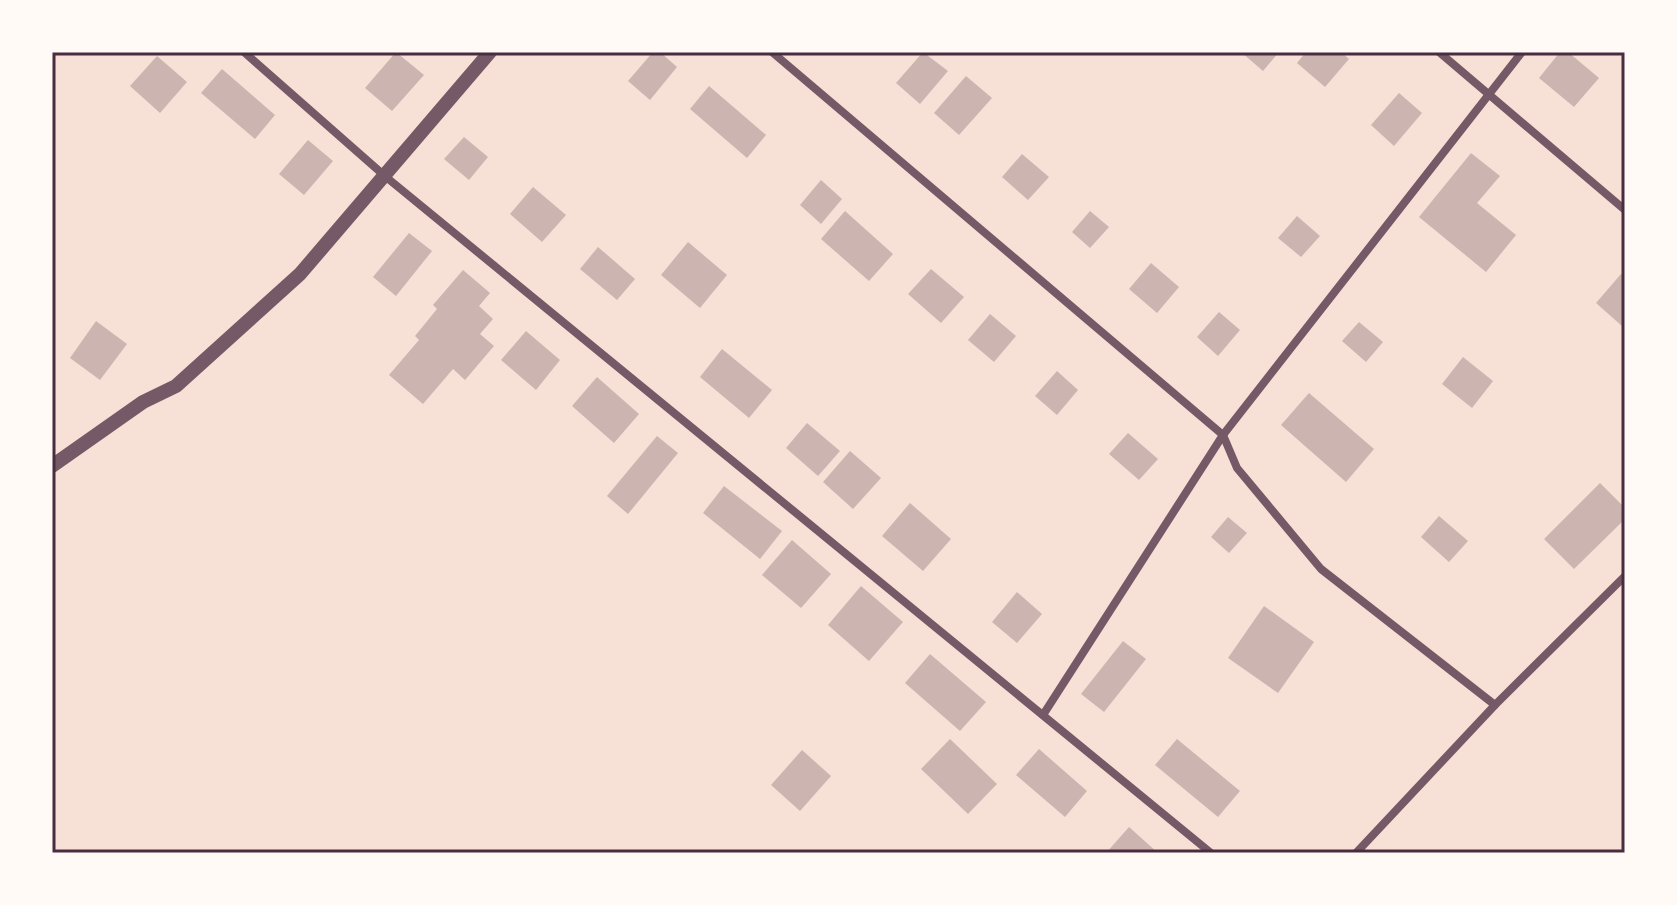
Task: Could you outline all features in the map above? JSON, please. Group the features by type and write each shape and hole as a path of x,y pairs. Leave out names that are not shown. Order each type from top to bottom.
{"street":[{"path":"244,52 386,177 1211,853"},
{"path":"52,466 143,402 176,386 300,274 490,52"},
{"path":"772,52 1223,435 1237,468 1321,569 1495,705"},
{"path":"1439,52 1625,210"},
{"path":"1043,715 1223,435 1522,52"},
{"path":"1356,853 1495,705 1625,576"}],"building":[{"path":"396,52 424,75 392,111 365,88"},
{"path":"653,52 660,52 677,67 650,100 628,81"},
{"path":"923,52 948,71 920,104 896,83"},
{"path":"1241,52 1279,52 1263,71"},
{"path":"1306,52 1341,52 1349,59 1325,87 1297,63"},
{"path":"1560,52 1568,52 1599,78 1574,107 1539,78"},
{"path":"157,56 187,82 160,113 130,86"},
{"path":"222,69 275,115 255,139 201,93"},
{"path":"966,76 992,98 959,135 934,113"},
{"path":"709,86 766,135 747,158 690,109"},
{"path":"1399,93 1422,113 1394,146 1371,125"},
{"path":"464,137 488,157 469,180 444,159"},
{"path":"308,140 333,161 304,195 279,174"},
{"path":"1471,153 1500,176 1477,203 1516,235 1486,272 1419,217"},
{"path":"1022,154 1049,177 1028,200 1002,177"},
{"path":"821,180 842,199 821,224 800,205"},
{"path":"533,187 566,215 542,242 510,214"},
{"path":"845,211 893,254 869,281 821,239"},
{"path":"1090,211 1109,227 1090,248 1072,232"},
{"path":"1297,216 1320,236 1301,257 1278,238"},
{"path":"409,233 432,251 396,296 373,277"},
{"path":"688,242 727,275 700,308 661,275"},
{"path":"598,247 635,279 617,300 580,269"},
{"path":"1151,263 1179,287 1157,313 1129,289"},
{"path":"931,269 964,297 941,323 908,294"},
{"path":"463,270 490,293 479,306 493,319 480,334 494,346 465,380 453,369 423,404 389,375 419,340 415,336 437,309 433,305"},
{"path":"1621,274 1625,278 1625,322 1622,326 1596,303"},
{"path":"1219,312 1240,330 1218,356 1197,337"},
{"path":"990,314 1016,336 994,362 968,340"},
{"path":"96,321 127,344 100,380 70,358"},
{"path":"1359,322 1383,342 1366,362 1342,341"},
{"path":"526,331 560,360 536,390 501,360"},
{"path":"722,349 772,390 749,418 700,377"},
{"path":"1463,357 1493,381 1472,408 1442,384"},
{"path":"1057,371 1078,390 1057,415 1035,396"},
{"path":"597,377 639,414 614,443 572,406"},
{"path":"1309,393 1374,449 1346,482 1281,425"},
{"path":"807,423 840,451 818,476 786,448"},
{"path":"1128,433 1158,459 1139,480 1109,454"},
{"path":"657,436 678,453 628,514 607,496"},
{"path":"850,451 881,478 853,509 823,482"},
{"path":"1600,483 1625,508 1625,519 1574,569 1544,539"},
{"path":"724,486 782,531 760,559 703,513"},
{"path":"910,503 951,539 923,571 882,536"},
{"path":"1439,516 1468,541 1449,562 1421,537"},
{"path":"1228,517 1247,533 1229,553 1211,537"},
{"path":"792,540 831,574 801,608 762,575"},
{"path":"861,586 903,622 869,661 828,625"},
{"path":"1017,592 1042,614 1017,643 992,622"},
{"path":"1264,606 1314,642 1278,693 1228,658"},
{"path":"1123,641 1146,659 1104,712 1081,694"},
{"path":"930,654 986,702 960,731 905,683"},
{"path":"950,739 997,784 968,814 921,769"},
{"path":"1177,739 1240,791 1218,817 1155,765"},
{"path":"1039,749 1087,791 1065,817 1016,775"},
{"path":"802,750 831,776 800,811 771,785"},
{"path":"1129,827 1158,853 1106,853"}]}
